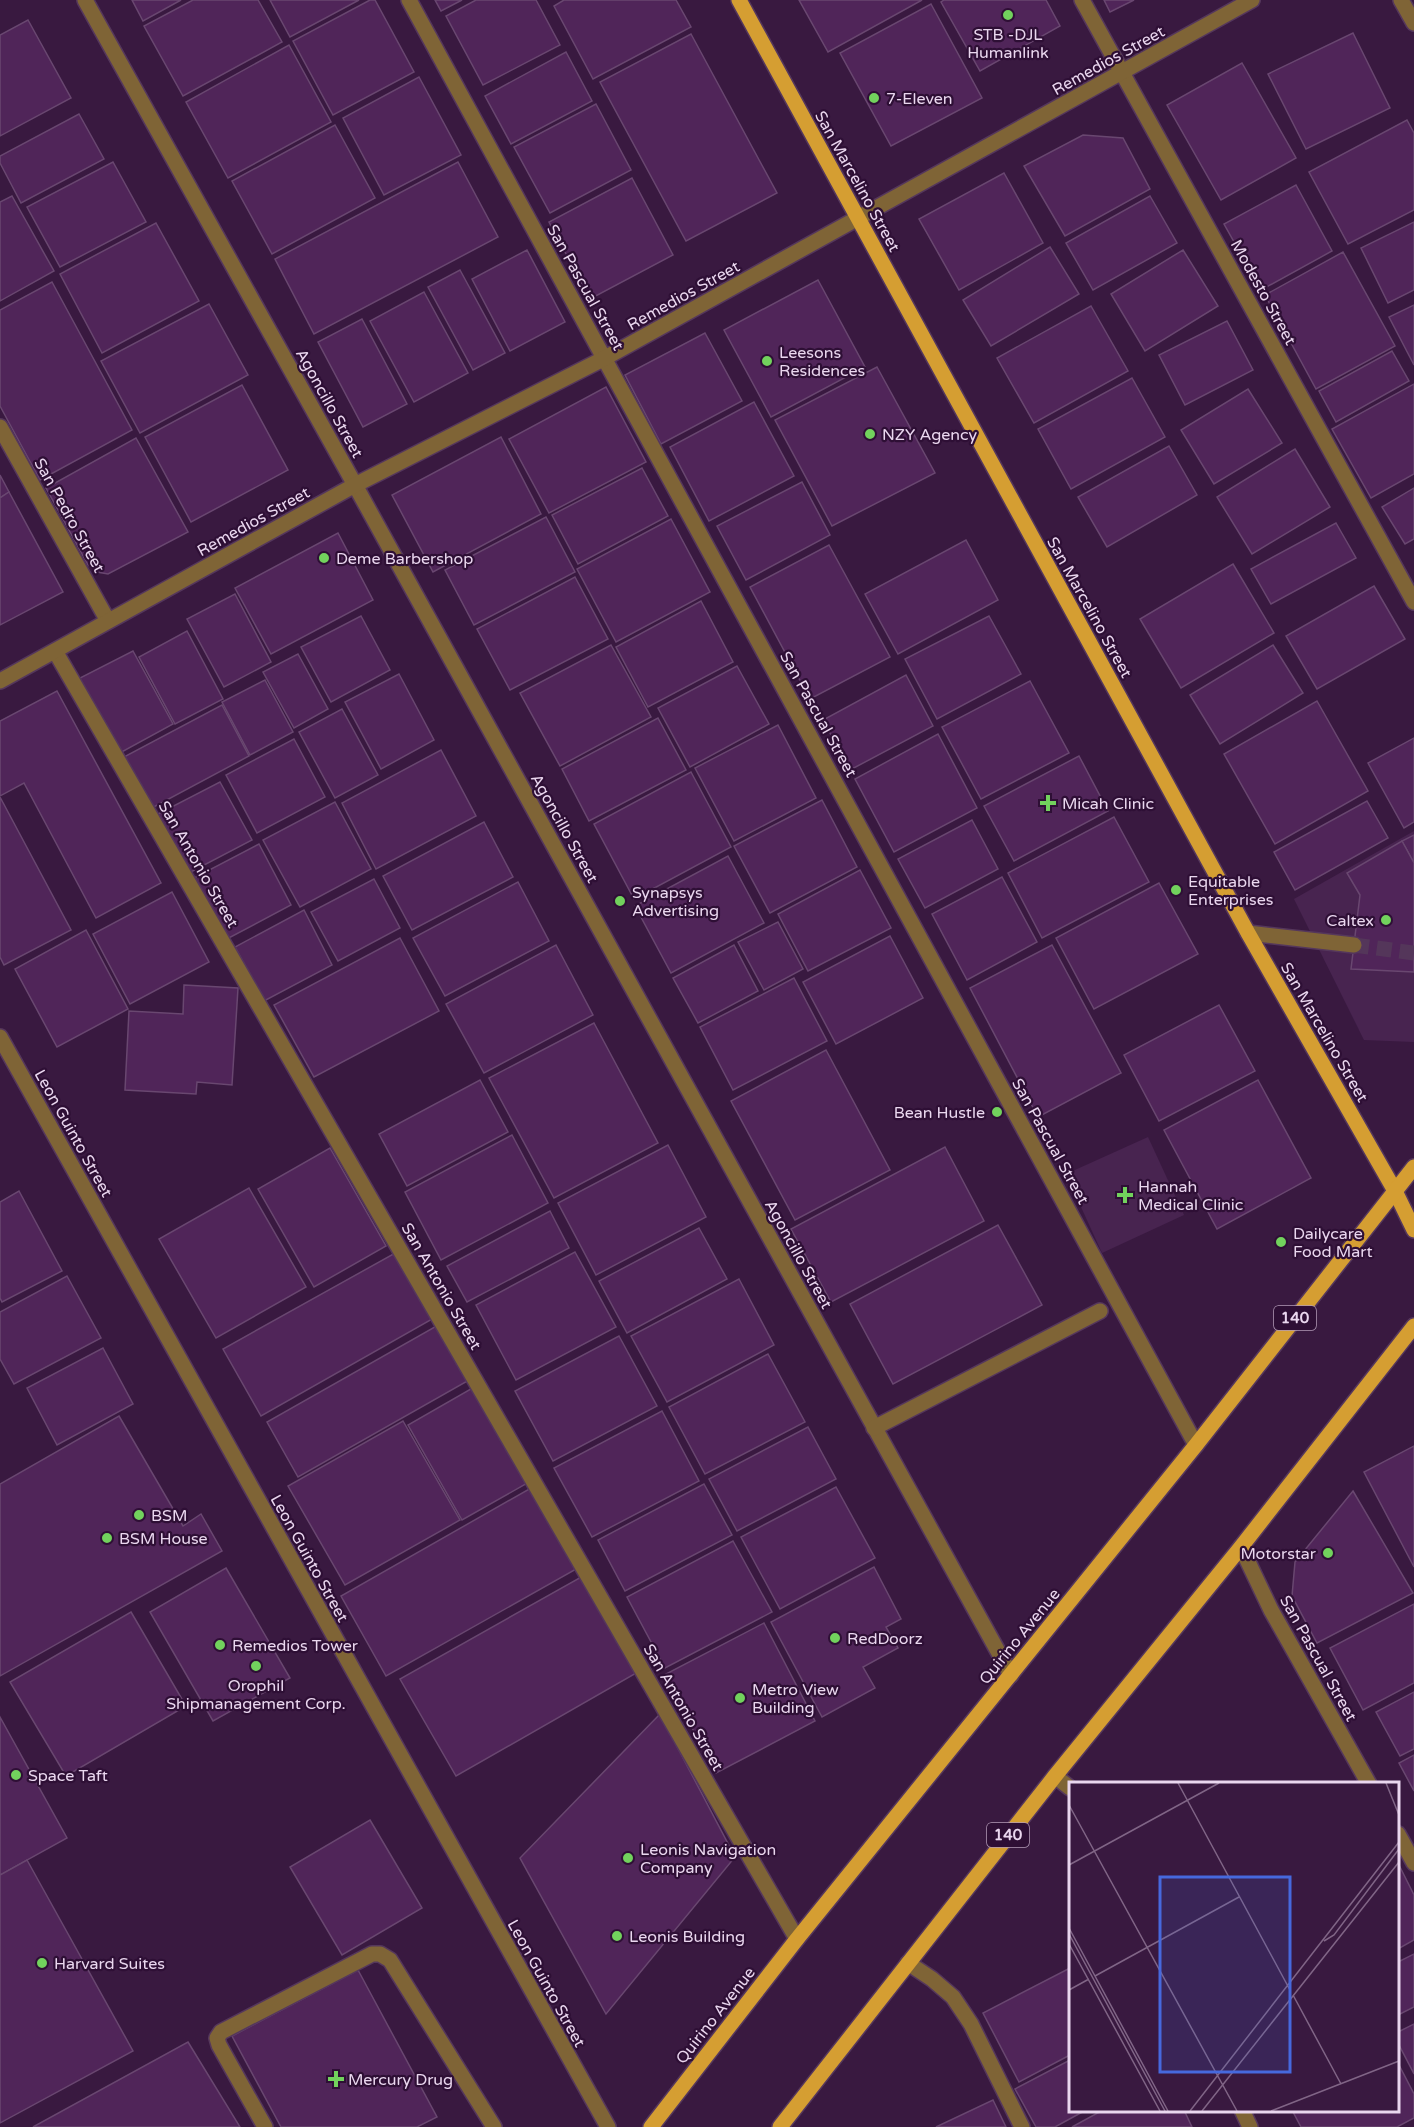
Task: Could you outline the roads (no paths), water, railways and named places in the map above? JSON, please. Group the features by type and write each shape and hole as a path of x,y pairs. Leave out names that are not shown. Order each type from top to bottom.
{"main road":[{"name":"San Marcelino Street","path":"739,0 1248,933 1395,1191 1414,1230"},
{"name":"Quirino Avenue","path":"651,2127 797,1938 1196,1445 1414,1167"},
{"name":"140","path":"780,2127 1055,1776 1240,1547 1414,1326"}],"street":[{"name":"Agoncillo Street","path":"85,0 356,485 1011,1675"},
{"name":"San Pascual Street","path":"409,0 1196,1445"},
{"name":"Modesto Street","path":"1082,0 1414,602"},
{"name":"Remedios Street","path":"0,681 356,485 605,358 1252,0"},
{"path":"1401,0 1414,23"},
{"name":"San Pedro Street","path":"0,427 108,621"},
{"name":"San Antonio Street","path":"55,651 797,1938"},
{"path":"1248,933 1354,945"},
{"name":"Leon Guinto Street","path":"0,1037 608,2127"},
{"path":"874,1428 1100,1311"},
{"name":"San Pascual Street","path":"1240,1547 1271,1610 1368,1782"},
{"path":"1055,1776 1069,1786"},
{"path":"1399,1836 1414,1863"},
{"path":"265,2127 217,2038 221,2032 372,1954 380,1954 390,1960 494,2127"},
{"path":"908,1963 953,1996 971,2024 1022,2127"},
{"path":"1243,2112 1250,2127"}],"tunnel":[{"path":"1354,945 1414,953"}],"place":[{"name":"STB -DJL Humanlink","path":"1008,15"},
{"name":"7-Eleven","path":"874,98"},
{"name":"Leesons Residences","path":"767,361"},
{"name":"NZY Agency","path":"870,434"},
{"name":"Deme Barbershop","path":"324,558"},
{"name":"Micah Clinic","path":"1048,803"},
{"name":"Equitable Enterprises","path":"1176,890"},
{"name":"Synapsys Advertising","path":"620,901"},
{"name":"Caltex","path":"1386,920"},
{"name":"Bean Hustle","path":"997,1112"},
{"name":"Hannah Medical Clinic","path":"1125,1195"},
{"name":"Dailycare Food Mart","path":"1281,1242"},
{"name":"BSM","path":"139,1515"},
{"name":"BSM House","path":"107,1538"},
{"name":"Motorstar","path":"1328,1553"},
{"name":"RedDoorz","path":"835,1638"},
{"name":"Remedios Tower","path":"220,1645"},
{"name":"Orophil Shipmanagement Corp.","path":"256,1666"},
{"name":"Metro View Building","path":"740,1698"},
{"name":"Space Taft","path":"16,1775"},
{"name":"Leonis Navigation Company","path":"628,1858"},
{"name":"Leonis Building","path":"617,1936"},
{"name":"Harvard Suites","path":"42,1963"},
{"name":"Mercury Drug","path":"336,2079"}]}
